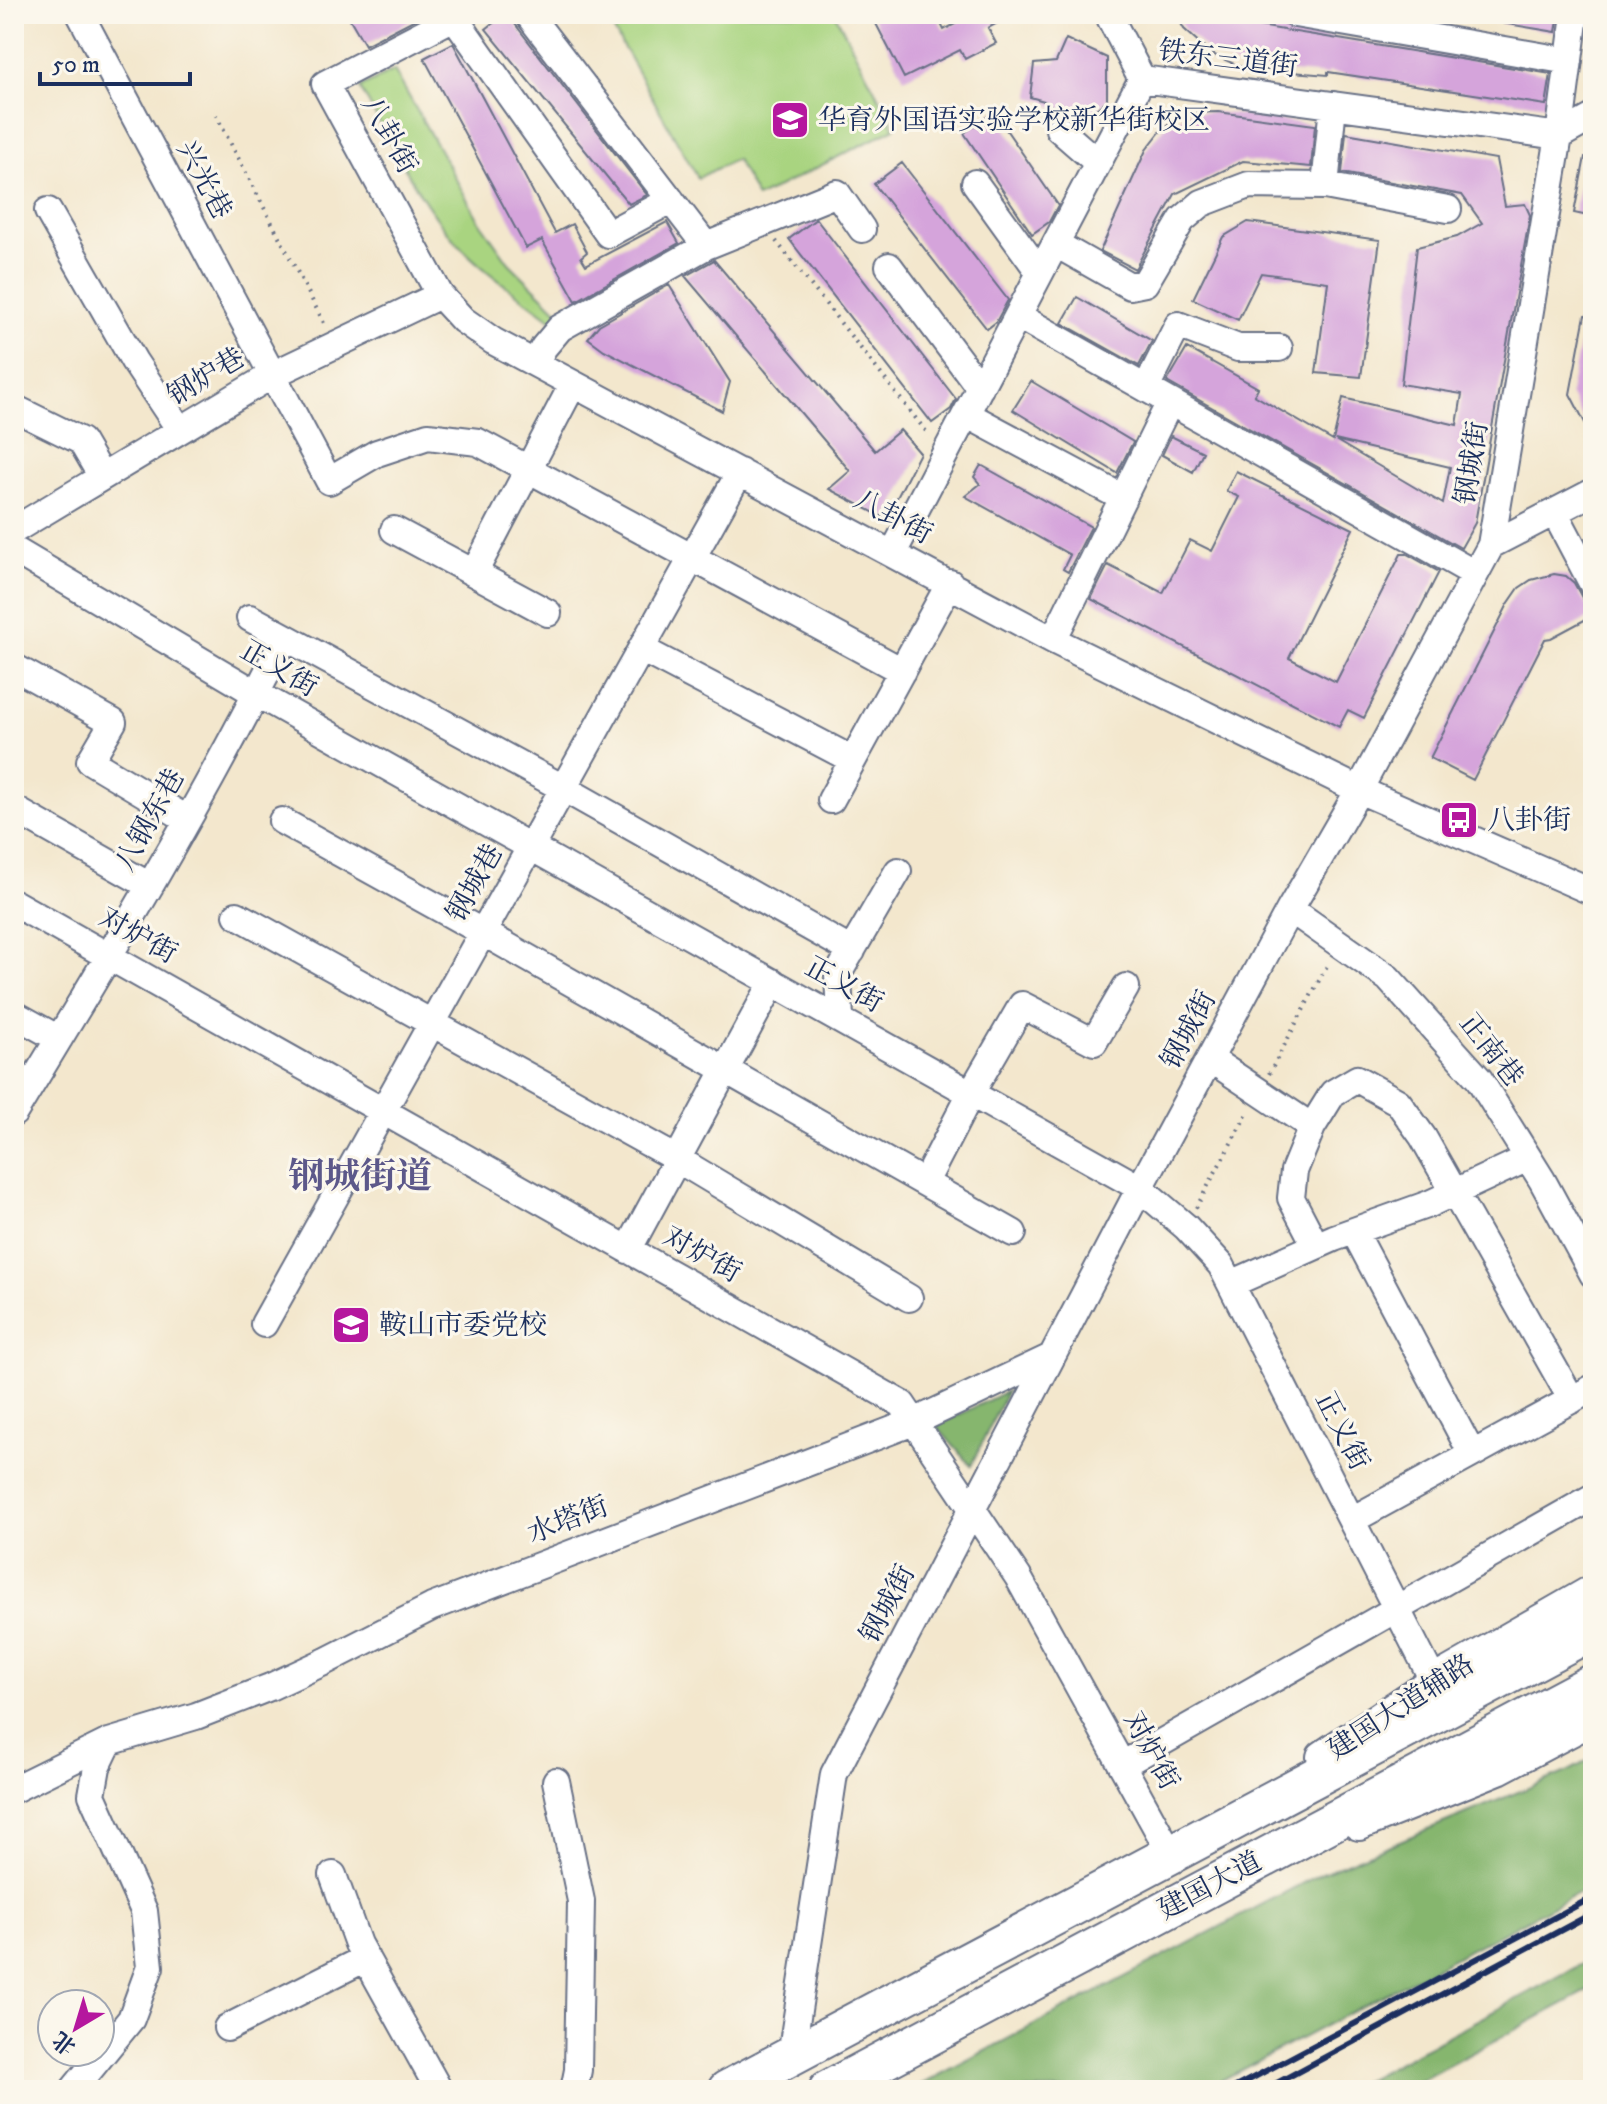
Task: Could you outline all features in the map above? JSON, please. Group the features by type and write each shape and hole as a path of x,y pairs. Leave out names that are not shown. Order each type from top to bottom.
{"highway":[{"path":"727,2090 1593,1630"},
{"name":"建国大道","path":"828,2090 1593,1683"}],"main road":[{"name":"建国大道辅路","path":"1215,1831 1434,1682 1593,1591"},
{"path":"1226,1878 1498,1768 1593,1718"}],"street":[{"name":"兴光巷","path":"80,14 329,481 377,453 428,436 478,442 529,469"},
{"path":"528,14 706,246"},
{"path":"1108,14 1142,79"},
{"path":"1295,14 1340,18 1569,61"},
{"name":"钢城街","path":"791,2056 834,1774 1140,1188 1491,545 1559,136 1575,14"},
{"path":"457,16 608,234 671,200"},
{"name":"八卦街","path":"457,16 325,84 440,295 463,320 493,341 1053,640 1359,790 1593,892"},
{"name":"铁东三道街","path":"893,553 1142,79 1559,136"},
{"path":"1325,186 1333,105"},
{"path":"1559,136 1593,117"},
{"path":"1059,129 1098,163"},
{"path":"975,183 1040,273"},
{"path":"1056,244 1130,286 1145,283 1182,220 1202,203 1249,185 1325,186 1448,209"},
{"path":"535,363 560,328 706,246 762,223 837,193 862,229"},
{"path":"48,211 134,361 180,430"},
{"path":"889,266 980,388"},
{"name":"钢炉巷","path":"16,532 272,375 440,295"},
{"path":"1018,316 1475,574"},
{"path":"1146,388 1178,325 1238,348 1279,348"},
{"path":"474,573 573,384"},
{"path":"1053,640 1170,402"},
{"path":"14,408 81,441 102,477"},
{"path":"966,414 1123,498"},
{"path":"529,469 902,671"},
{"name":"钢城巷","path":"264,1324 695,558 740,472"},
{"path":"1491,545 1593,492"},
{"path":"1555,513 1593,585"},
{"path":"394,530 548,613"},
{"name":"正义街","path":"16,532 257,694 1140,1188 1221,1265 1434,1682"},
{"path":"831,800 950,583"},
{"path":"250,618 563,788 852,951"},
{"name":"八钢东巷","path":"14,1113 110,957 257,694 285,637"},
{"path":"643,650 853,760"},
{"path":"14,667 113,722 90,761 187,819"},
{"path":"14,809 150,886"},
{"path":"282,821 1013,1233"},
{"path":"840,1018 838,974 898,871"},
{"name":"对炉街","path":"14,903 902,1404 1018,1577 1171,1854"},
{"name":"正南巷","path":"1290,909 1388,978 1479,1079 1528,1158 1593,1274"},
{"path":"237,915 677,1159 909,1298"},
{"path":"628,1250 773,982"},
{"path":"925,1182 971,1093 1022,1005 1094,1042 1126,987"},
{"path":"14,1014 59,1039"},
{"path":"1210,1059 1312,1127"},
{"path":"1316,1246 1291,1198 1294,1171 1312,1127 1333,1093 1357,1079 1398,1102 1423,1137 1582,1394 1352,1520"},
{"path":"1231,1284 1316,1246 1429,1204 1528,1158"},
{"path":"1354,1231 1472,1454"},
{"name":"水塔街","path":"14,1789 109,1742 196,1716 255,1693 432,1607 916,1421 1051,1357"},
{"path":"1122,1765 1593,1497"},
{"path":"73,2090 131,2019 150,1967 144,1911 92,1795 97,1767 109,1742"},
{"path":"556,1781 581,1901 578,2070 574,2090"},
{"path":"333,1875 366,1958 439,2090"},
{"path":"227,2028 366,1958"}],"path":[{"path":"216,115 336,345"},
{"path":"762,223 945,455"}],"green space":[{"path":"640,14 835,14 895,128 757,198 736,159 698,178 613,29"},
{"path":"394,70 480,222 509,263 563,316 556,323 466,253 441,224 416,187 360,88"},
{"path":"1007,1391 971,1466 936,1426"},
{"path":"1593,1758 1593,1885 1203,2090 911,2090 1320,1874 1569,1771"},
{"path":"1593,1958 1593,1988 1403,2090 1347,2090"}],"building":[{"path":"347,14 425,14 365,45"},
{"path":"505,14 512,14 515,24 647,195 629,204 486,29"},
{"path":"871,14 936,14 944,30 974,14 1014,14 988,28 996,43 965,59 960,50 904,78"},
{"path":"1176,14 1227,14 1253,25 1551,74 1546,105 1328,72 1328,75 1243,68 1212,54 1184,29"},
{"path":"1501,14 1559,14 1556,32 1501,23"},
{"path":"1066,39 1107,58 1107,100 1078,124 1044,101 1030,97 1034,64 1056,62"},
{"path":"453,43 555,233 572,224 587,252 581,257 586,265 667,222 679,243 576,301 542,240 526,248 424,58"},
{"path":"994,112 1058,205 1049,222 1032,234 964,133"},
{"path":"1218,112 1315,125 1311,167 1243,161 1175,194 1135,269 1100,251 1146,150 1164,127 1190,113"},
{"path":"1346,133 1496,159 1505,206 1525,204 1530,215 1475,523 1461,548 1167,382 1187,348 1258,388 1254,395 1333,441 1343,398 1457,425 1462,394 1401,384 1417,247 1457,237 1482,223 1462,195 1342,173","holes":["1335,440 1450,467 1443,504"]},
{"path":"1585,157 1593,157 1593,217 1574,213"},
{"path":"902,163 1008,300 996,322 987,329 874,184"},
{"path":"816,219 956,399 951,409 932,423 789,239"},
{"path":"1248,222 1380,240 1361,377 1316,373 1328,282 1261,273 1238,320 1193,299 1223,237"},
{"path":"714,260 875,451 900,430 920,453 886,519 829,489 850,471 685,276"},
{"path":"669,285 730,382 722,411 604,350 588,338 599,325"},
{"path":"1077,297 1152,341 1139,366 1062,323"},
{"path":"1585,315 1593,316 1593,438 1570,394"},
{"path":"1031,381 1133,442 1117,473 1013,410"},
{"path":"1171,436 1203,452 1193,472 1162,455"},
{"path":"981,465 1091,527 1068,572 1063,569 1070,555 965,496 980,484 974,477"},
{"path":"1236,471 1353,529 1289,658 1336,682 1401,554 1407,554 1439,572 1364,718 1348,710 1339,727 1091,599 1108,565 1163,593 1190,540 1212,551 1239,497 1226,491"},
{"path":"1554,574 1566,576 1574,583 1592,616 1545,639 1473,780 1430,758 1508,604 1519,588 1531,580"}],"railway":[{"path":"1230,2090 1593,1897"},
{"path":"1264,2090 1593,1913"}],"place":[{"name":"华育外国语实验学校新华街校区","path":"790,120"},
{"name":"八卦街","path":"1459,820"},
{"name":"鞍山市委党校","path":"351,1325"}],"district":[{"name":"钢城街道","path":"360,1177"}]}
